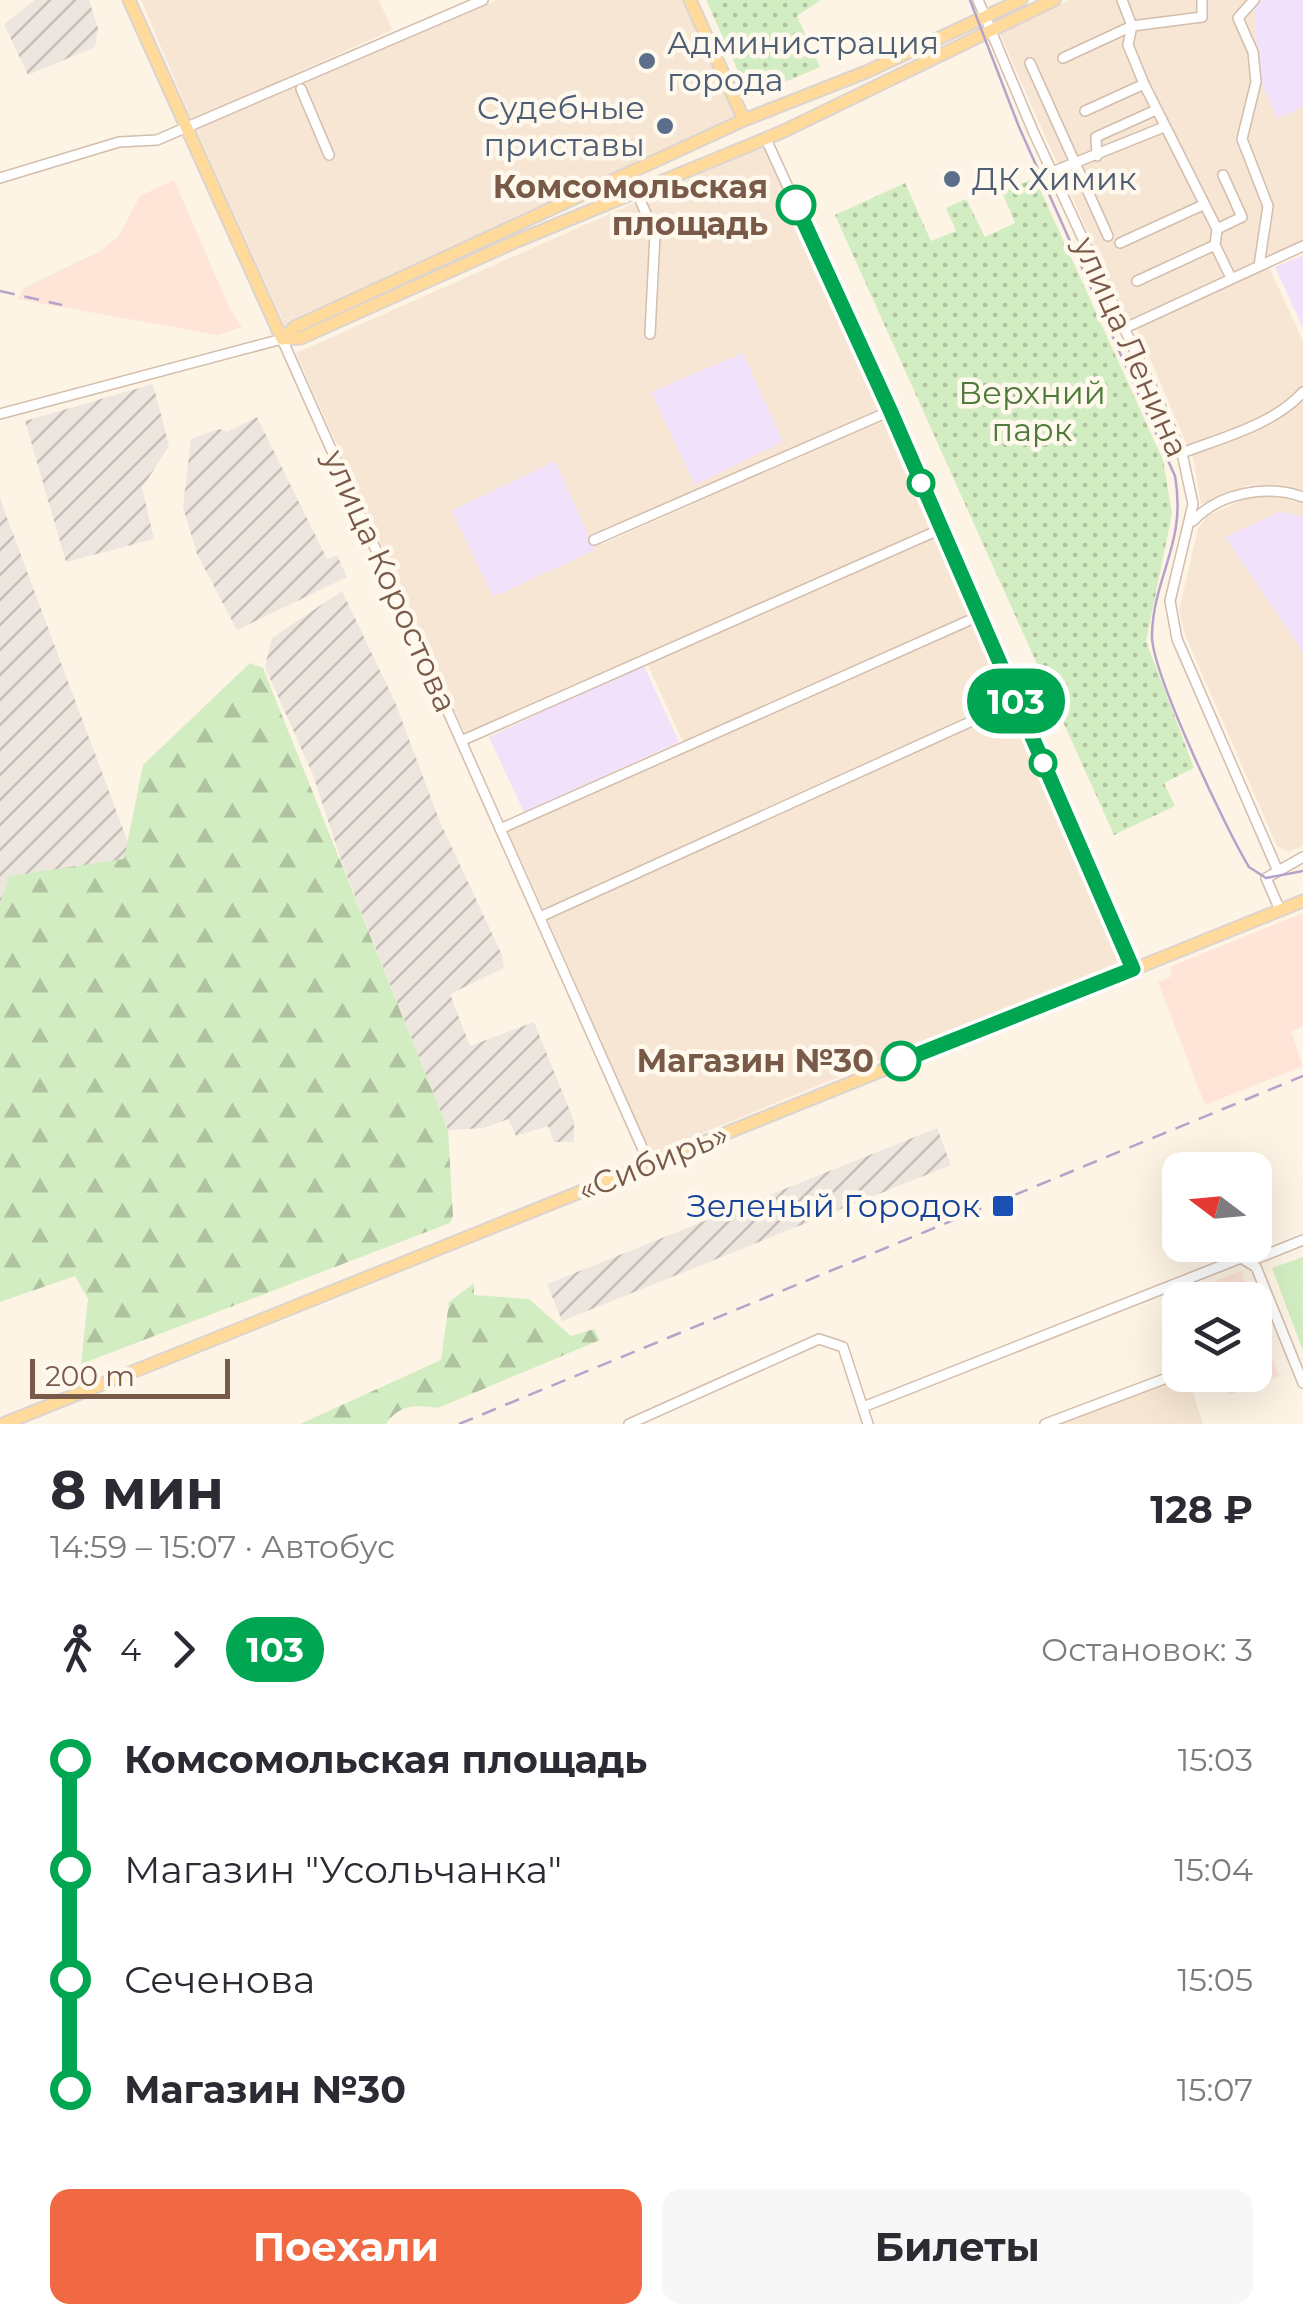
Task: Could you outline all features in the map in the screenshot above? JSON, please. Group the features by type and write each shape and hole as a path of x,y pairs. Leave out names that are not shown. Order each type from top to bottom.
{"main road":[{"name":"улица Коростова","path":"129,0 282,339"},
{"path":"690,0 744,120"},
{"path":"282,339 301,338 517,241 810,119 985,24 1021,0"},
{"path":"282,339 295,327 744,120 1054,0"},
{"path":"800,98 812,102 810,119"},
{"path":"708,138 703,155 717,160"},
{"name":"«Сибирь»","path":"3,1424 1303,901"}],"street":[{"path":"0,178 119,142 157,140 483,0"},
{"name":"улица Ленина","path":"978,0 985,24 1182,453 1191,483 1191,523 1170,601 1174,627 1278,869"},
{"path":"1122,0 1132,26 1128,45 1164,128 1217,228 1215,246 1233,277"},
{"path":"1062,58 1132,26 1202,17 1202,0"},
{"path":"1254,0 1238,18 1253,52 1256,82 1242,139 1268,206 1258,266"},
{"path":"1030,62 1108,236"},
{"path":"1085,111 1144,84"},
{"path":"301,89 330,155"},
{"path":"1097,156 1096,136 1156,110"},
{"path":"1052,172 1164,128"},
{"path":"766,139 890,410 1133,969"},
{"path":"1217,228 1242,217 1223,175"},
{"path":"637,193 655,234 650,334"},
{"path":"1120,243 1204,205"},
{"path":"1137,281 1215,246"},
{"path":"1123,328 1303,246"},
{"path":"0,414 282,339"},
{"name":"улица Коростова","path":"282,339 649,1163"},
{"path":"1182,453 1247,427 1294,402 1303,392"},
{"path":"594,540 890,410"},
{"path":"1191,523 1204,508 1249,491 1303,497"},
{"path":"461,741 941,529"},
{"path":"500,829 979,616"},
{"path":"540,917 1016,701"},
{"path":"1280,910 1266,878 1303,857"},
{"path":"863,1407 1234,1259 1253,1264 1303,1240"},
{"path":"1253,1264 1303,1384"},
{"path":"629,1424 819,1339 843,1348 868,1424"},
{"path":"1044,1424 1162,1380"}],"shaded area":[{"path":"35,0 89,0 98,28 95,47 28,75 4,24"},
{"path":"141,0 379,0 392,30 192,120"},
{"path":"497,0 684,0 736,117 286,328 196,129"},
{"path":"1070,0 1303,0 1303,240 1127,320 999,32"},
{"path":"1264,0 1303,0 1303,107 1277,119 1258,74 1254,5"},
{"path":"765,145 885,406 598,533 595,542 603,544 889,417 935,525 465,733 296,353"},
{"path":"174,180 230,309 242,327 218,335 17,299 24,288 100,251 118,237 140,196"},
{"path":"1303,255 1303,328 1275,267"},
{"path":"1269,267 1303,341 1303,490 1249,485 1201,504 1194,461 1137,329"},
{"path":"743,353 783,442 695,485 651,392"},
{"path":"153,384 169,446 142,488 154,539 66,562 25,421"},
{"path":"257,417 327,559 337,555 347,577 237,630 197,554 183,507 191,439 219,429 227,432"},
{"path":"555,461 595,550 493,597 452,511"},
{"path":"1258,493 1303,503 1303,846 1288,852 1277,846 1186,637 1179,611 1198,529 1207,516"},
{"path":"0,499 154,912 0,979"},
{"path":"1279,512 1303,516 1303,652 1225,537"},
{"path":"938,533 974,613 683,742 646,661"},
{"path":"342,591 395,702 440,822 502,955 504,968 450,994 470,1046 534,1022 574,1121 574,1142 554,1142 548,1126 516,1136 508,1119 484,1128 448,1130 343,866 313,775 265,667 272,638"},
{"path":"977,621 1009,697 543,909 507,829"},
{"path":"643,664 679,742 524,812 489,737"},
{"path":"1014,708 1124,960 651,1154 548,920"},
{"path":"1303,913 1303,1026 1291,1032 1303,1066 1205,1105 1158,982 1172,976 1170,967"},
{"path":"937,1128 951,1165 562,1321 547,1284"},
{"path":"1241,1271 1245,1282 1212,1282"},
{"path":"1272,1356 1279,1376 1272,1379"},
{"path":"1162,1382 1162,1392 1193,1392 1203,1424 1045,1424"}],"green space":[{"path":"706,0 821,0 797,16 820,67 750,97"},
{"name":"Верхний парк","path":"1035,178 1163,460 1172,514 1146,641 1194,768 1164,783 1175,806 1114,835 835,215 905,183 931,241 956,231 946,208 966,199 985,237 1015,223 1002,192"},
{"path":"250,663 263,668 448,1130 453,1216 450,1223 81,1364 88,1299 75,1276 0,1302 0,903 9,876 124,859 143,765"},
{"path":"1303,1257 1303,1351 1272,1268"},
{"path":"474,1283 474,1295 529,1299 571,1336 594,1329 600,1340 438,1408 403,1409 386,1424 300,1424 441,1360 449,1302"}],"tram line":[{"path":"970,0 1019,127 1175,476 1177,521 1152,634 1163,681 1208,787 1249,867 1266,878 1303,871"}],"railway":[{"path":"0,291 62,305"},
{"path":"459,1424 1303,1076"}],"bus line":[{"name":"103","path":"796,205 890,410 1133,969 901,1061"}],"place":[{"name":"Администрация города","path":"647,61"},
{"name":"Судебные приставы","path":"665,126"},
{"name":"ДК Химик","path":"952,179"},
{"name":"Комсомольская площадь","path":"796,205"},
{"name":"Магазин №30","path":"901,1061"},
{"name":"Зеленый Городок","path":"1003,1206"}]}
